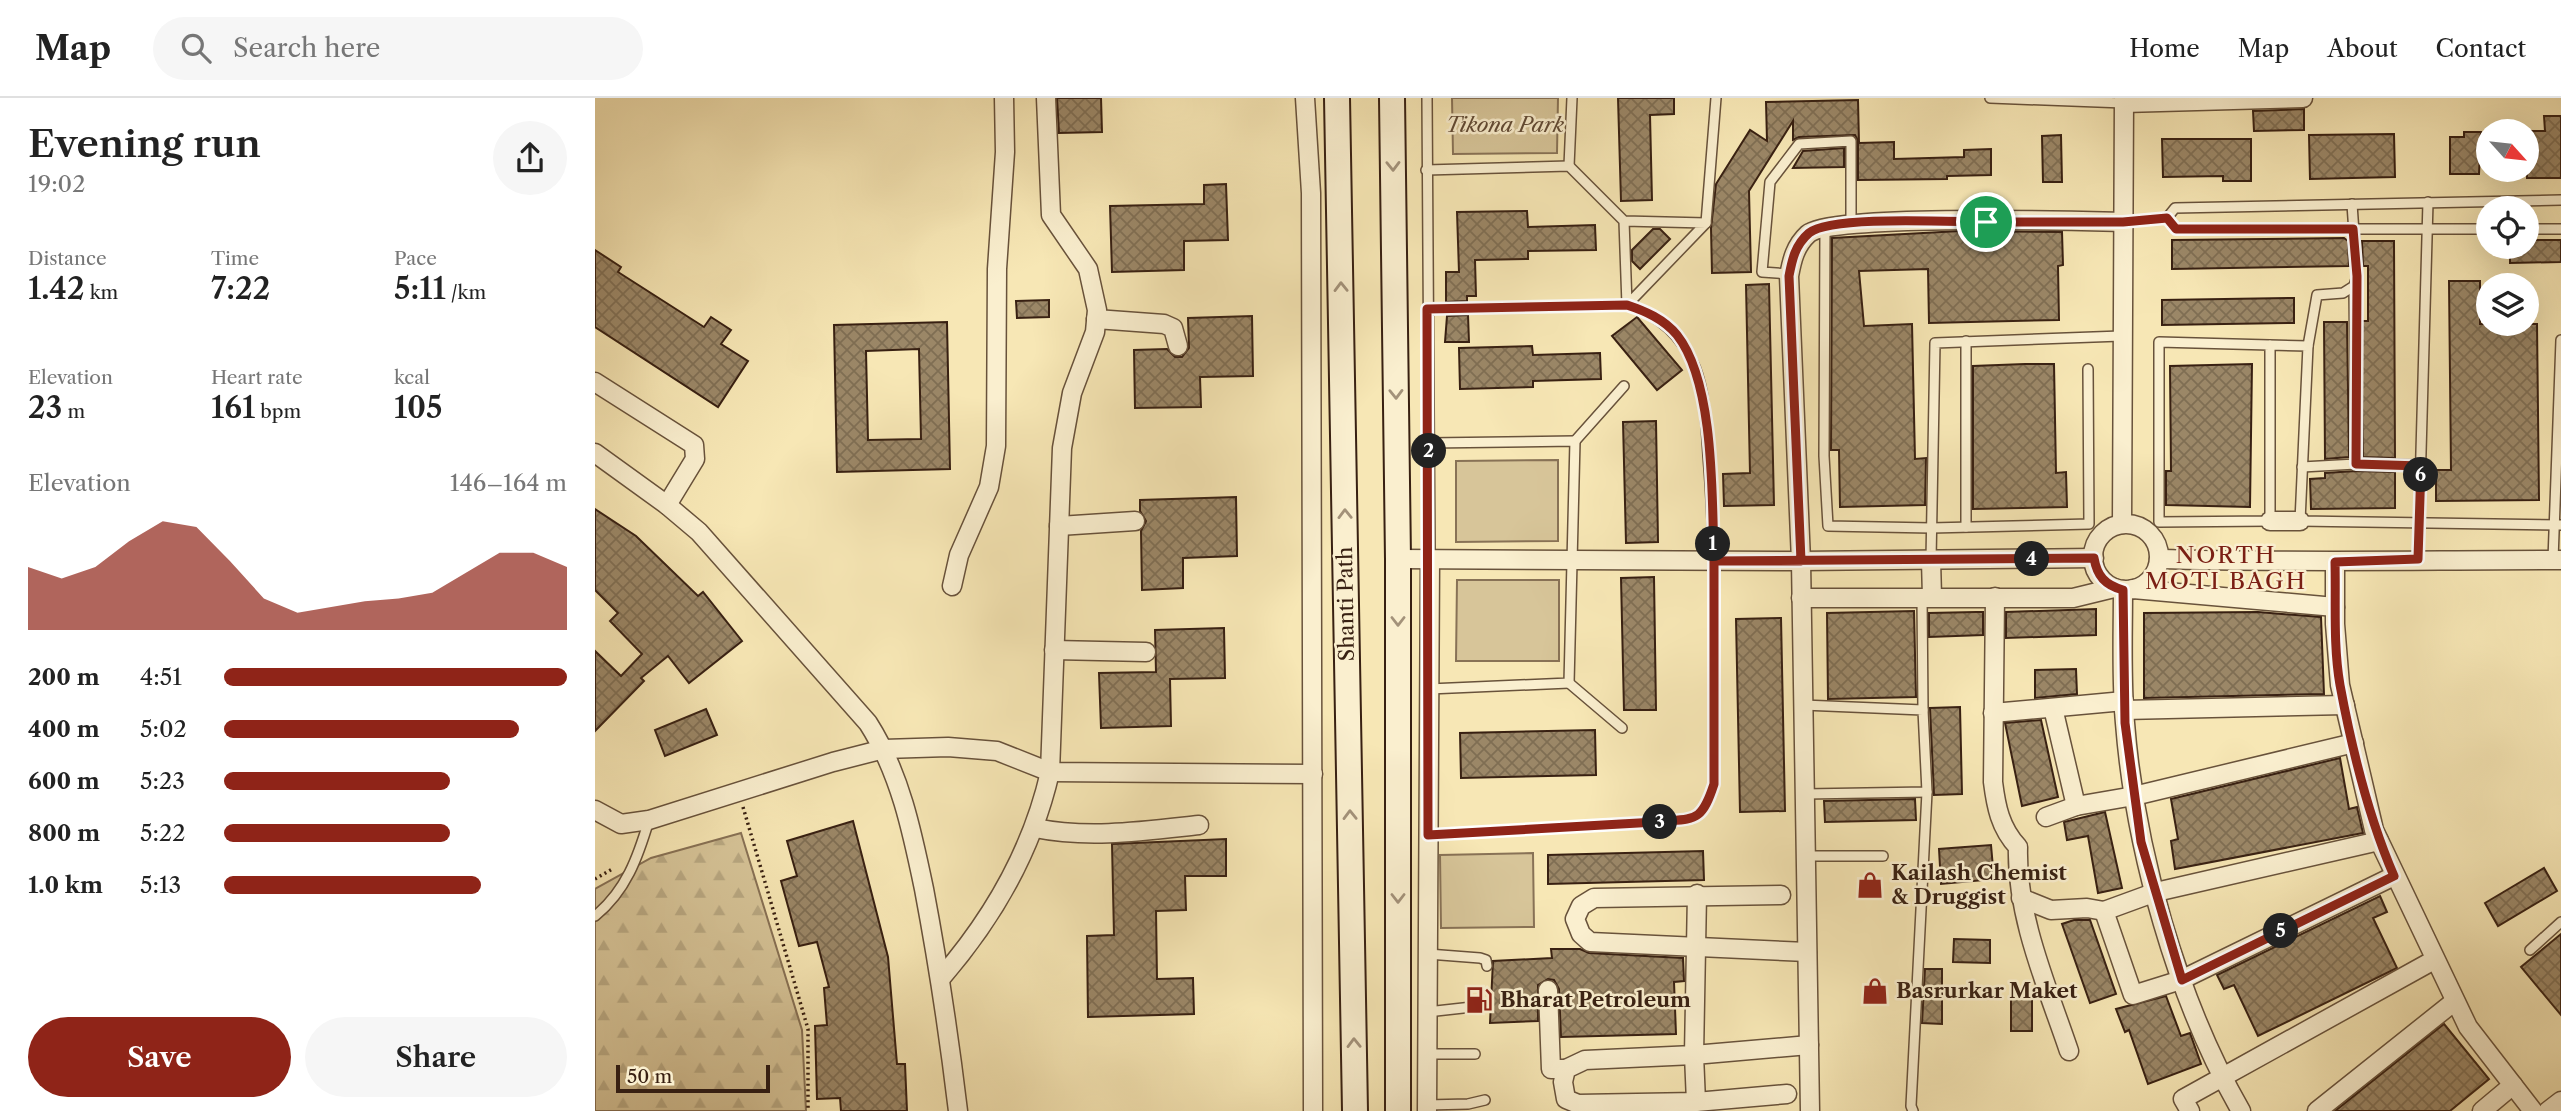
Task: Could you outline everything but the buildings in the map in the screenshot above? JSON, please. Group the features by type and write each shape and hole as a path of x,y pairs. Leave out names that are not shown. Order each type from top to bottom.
{"main road":[{"name":"Shanti Path","path":"1337,98 1355,1111"},
{"path":"1392,98 1398,559 1398,1111"}],"street":[{"path":"952,586 959,555 989,487 996,446 997,281 1005,152 1004,98"},
{"path":"941,978 974,940 1015,873 1035,828 1049,772 1065,420 1095,332 1096,319 1095,289 1088,269 1051,215 1046,98"},
{"path":"1305,98 1311,193 1313,1111"},
{"path":"2122,524 2124,101 2303,98"},
{"path":"1810,1111 1801,561 1790,274 1793,254 1809,232 1851,224 2123,222"},
{"path":"1096,319 1164,324 1173,328 1178,346"},
{"path":"595,382 694,445 695,458 667,505"},
{"path":"595,453 667,505 699,533 868,723 884,749 902,797 917,855 941,978 958,1111"},
{"path":"1059,526 1135,521"},
{"path":"2270,521 2300,521"},
{"path":"1801,598 2073,598 2123,589 2152,578 2159,559 2159,549 2149,533 2136,526 2122,524 2105,532 2095,548 2094,558 2099,576 2123,589 2335,607"},
{"path":"1398,559 1801,561 2094,558"},
{"path":"1427,1108 1430,559"},
{"path":"2159,559 2335,562 2418,559 2557,560"},
{"path":"1927,597 1931,560"},
{"path":"2335,562 2340,685 2379,841 2468,1027 2533,1111"},
{"path":"2123,589 2124,705 2141,842 2182,980 2241,1111"},
{"path":"1995,597 1993,782 1997,811 2008,836 2018,847 2017,883 2041,968 2069,1051"},
{"path":"1054,650 1146,652"},
{"path":"1993,713 2124,705 2345,705"},
{"path":"2053,708 2076,806"},
{"path":"2046,817 2076,806 2134,796 2354,743"},
{"path":"595,810 621,824 649,820 884,749 948,747 997,751 1049,772 1313,774"},
{"path":"1035,828 1065,834 1117,833 1199,825"},
{"path":"2021,898 2051,911 2087,908 2104,911 2156,892 2379,841"},
{"path":"2104,911 2133,995 2182,980 2394,876"},
{"path":"1780,895 1697,894 1594,898 1581,906 1575,919 1581,934 1590,942 1807,952"},
{"path":"1696,1102 1697,894"},
{"path":"2190,1111 2183,1099 2434,960"},
{"path":"1548,990 1551,1069 1566,1069 1584,1060 1695,1055 1809,1045"},
{"path":"2317,1111 2455,1001"},
{"path":"1566,1069 1563,1082 1566,1099 1578,1104 1696,1102 1787,1094"},
{"path":"2482,1111 2513,1085"},
{"path":"2548,1111 2561,1101"}],"lane":[{"path":"1427,98 1430,559"},
{"path":"1569,166 1572,98"},
{"path":"1627,305 1706,223 1717,98"},
{"path":"1990,98 2124,101"},
{"path":"1790,274 1762,272 1770,182 1798,144 1851,141 1851,224"},
{"path":"1426,170 1569,166 1624,221 1627,305"},
{"path":"2123,222 2167,218 2175,208 2561,200"},
{"path":"2418,559 2428,202"},
{"path":"2351,204 2357,276 2354,286 2356,464"},
{"path":"2167,218 2176,229 2476,229"},
{"path":"1624,221 1706,223"},
{"path":"1825,227 1824,456 1828,526 1931,528 2089,524 2088,369"},
{"path":"2539,229 2561,229"},
{"path":"2354,286 2343,293 2317,295 2308,346 2300,521 2558,525"},
{"path":"1427,309 1627,305 1649,312 1676,335 1695,368 1705,408 1714,561 1714,784 1705,810 1692,819 1428,835"},
{"path":"1931,560 1935,343 2121,336"},
{"path":"2557,560 2561,340"},
{"path":"1965,527 1966,341"},
{"path":"2270,345 2270,521 2159,522 2159,342 2308,346"},
{"path":"1569,682 1575,441 1624,386"},
{"path":"1429,443 1575,441"},
{"path":"2302,467 2356,464 2421,466"},
{"path":"1913,1111 1911,1106 1927,792 1923,710 1927,597"},
{"path":"1429,689 1569,682 1622,728"},
{"path":"1803,705 1923,710"},
{"path":"1805,794 1927,792"},
{"path":"595,916 614,900 620,890 638,854 649,820"},
{"path":"1806,856 1883,856"},
{"path":"2530,950 2561,922"},
{"path":"1428,954 1480,958 1486,960 1487,966"},
{"path":"1427,1012 1481,1006"},
{"path":"1427,1054 1475,1054"},
{"path":"1427,1108 1485,1100"}],"path":[{"path":"739,792 808,1028 808,1111"}],"green space":[{"name":"Tikona Park","path":"1452,98 1558,98 1557,153 1453,154"},
{"path":"1558,460 1558,541 1456,542 1456,461"},
{"path":"1457,580 1559,580 1559,661 1456,661"},
{"path":"741,833 802,1030 806,1111 595,1111 595,889 651,858"},
{"path":"1533,853 1534,927 1441,928 1440,855"}],"place":[{"name":"Kailash Chemist & Druggist","path":"1870,885"},
{"name":"Basrurkar Maket","path":"1875,991"},
{"name":"Bharat Petroleum","path":"1479,1000"}],"district":[{"name":"NORTH MOTI BAGH","path":"2226,568"}],"route":[{"path":"1986,222 1885,221 1828,226 1809,232 1793,254 1789,276 1801,561 1714,561 1705,408 1695,368 1676,335 1649,312 1627,305 1427,309 1430,559 1428,835 1692,819 1705,810 1714,784 1714,561 1801,561 2094,558 2095,567 2105,583 2123,590 2125,723 2141,842 2182,980 2394,876 2374,830 2340,685 2335,624 2335,562 2418,559 2421,466 2356,464 2354,286 2357,276 2353,229 2176,229 2167,218 2123,222 1986,222"}]}
